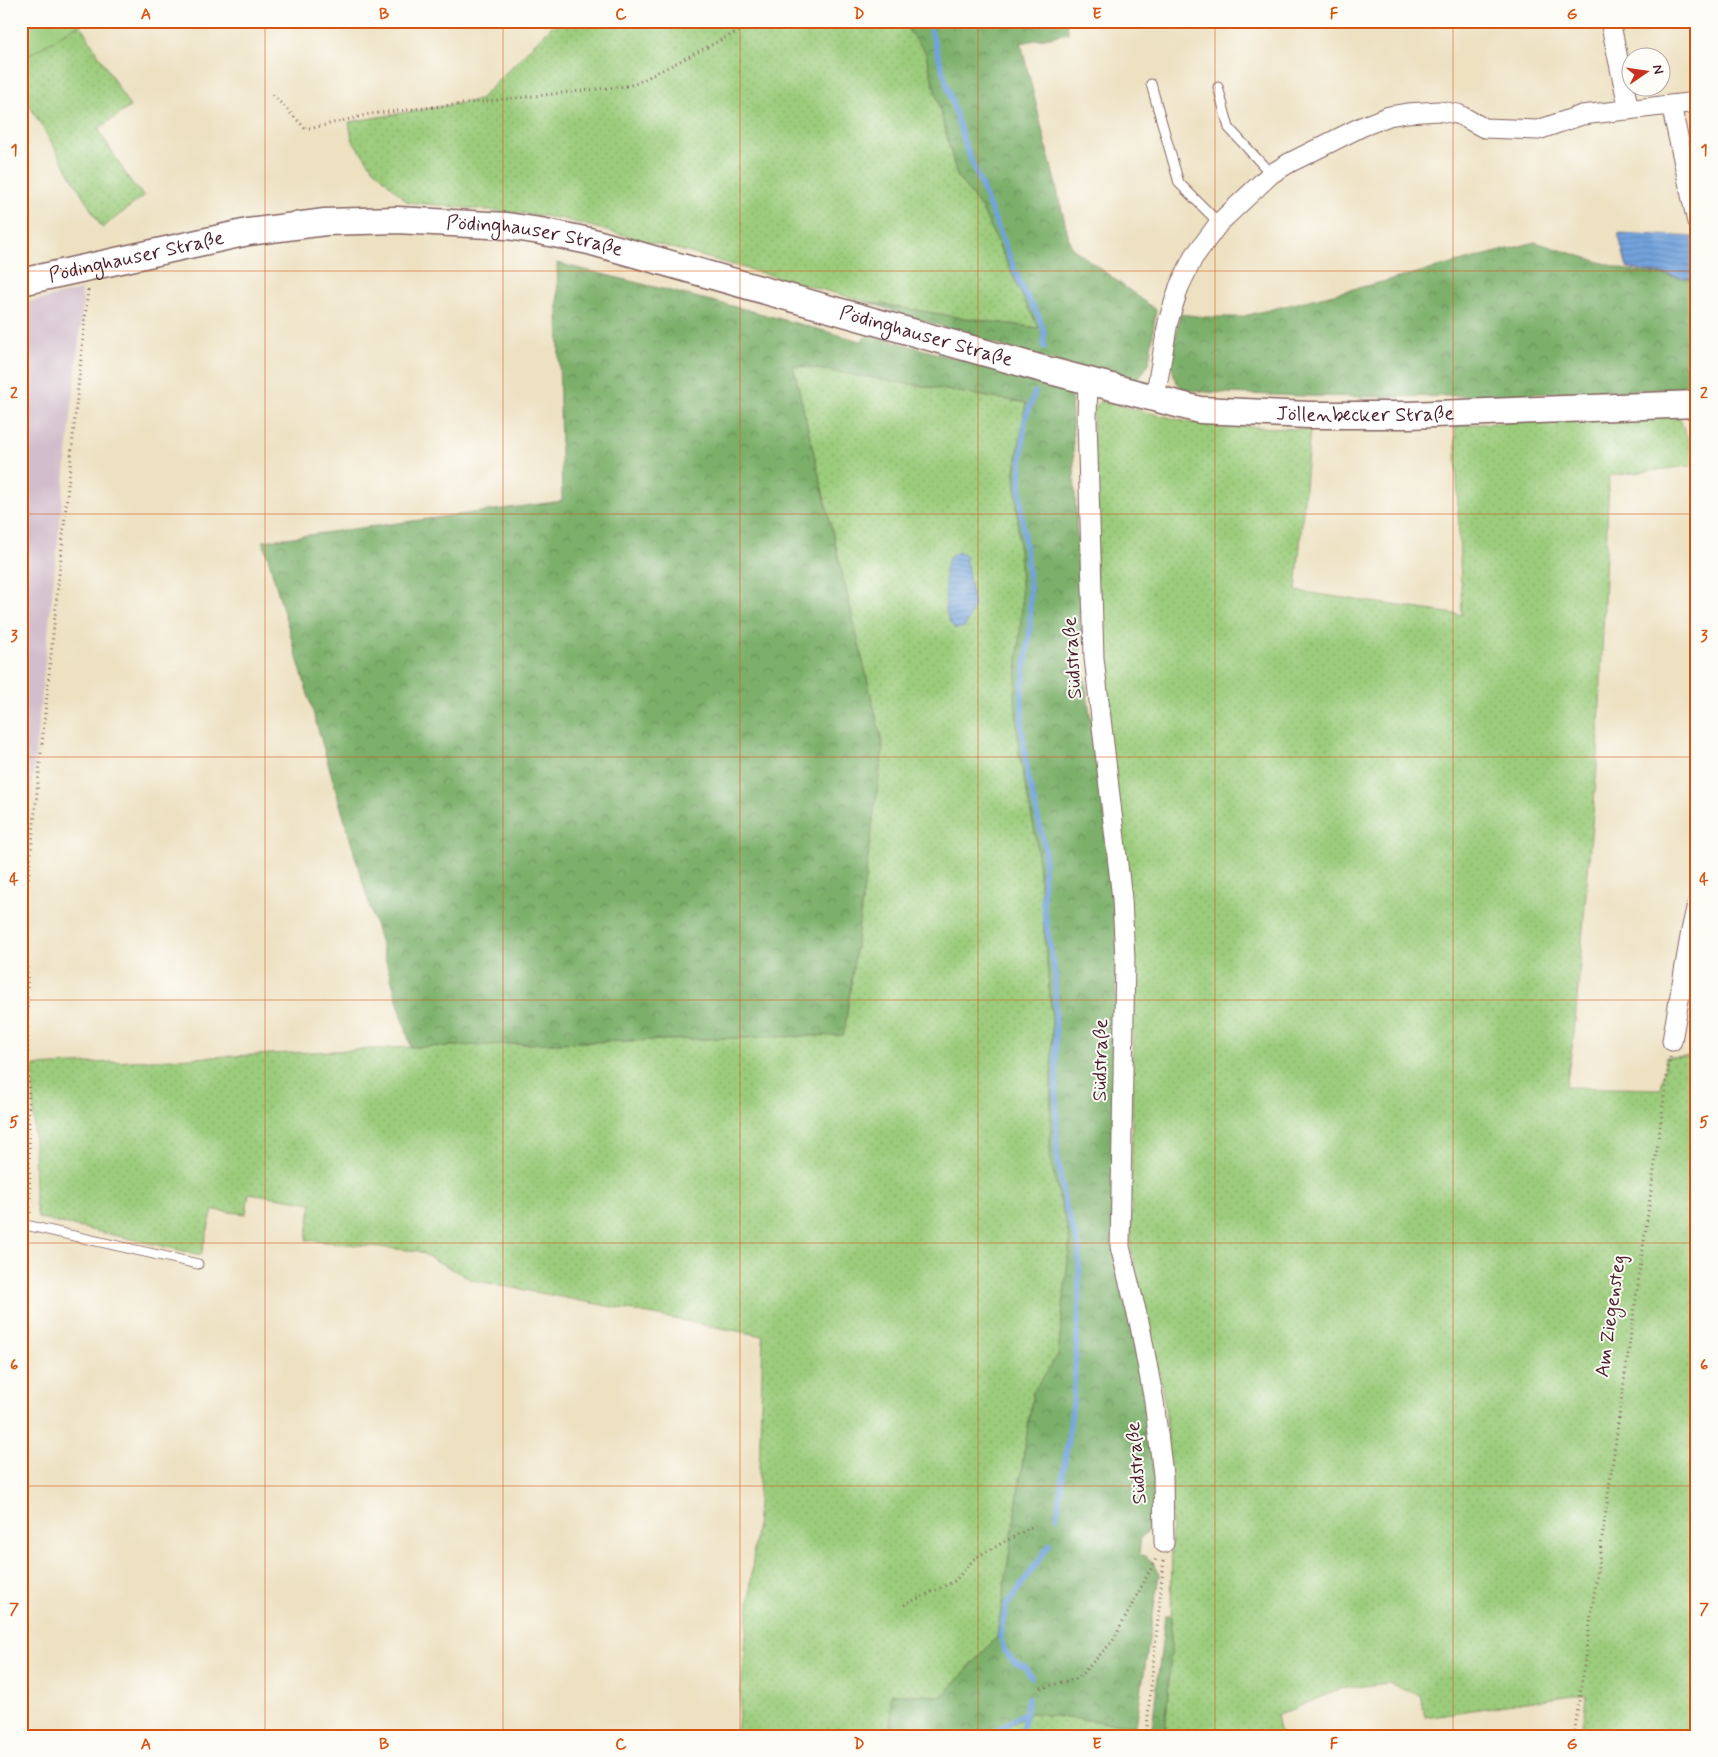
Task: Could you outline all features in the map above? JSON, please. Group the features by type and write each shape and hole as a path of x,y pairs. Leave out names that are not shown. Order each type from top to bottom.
{"main road":[{"name":"Pödinghauser Straße","path":"21,282 248,232 325,222 397,220 507,226 540,230 588,241 1039,368"},
{"name":"Jöllenbecker Straße","path":"1039,368 1200,410 1309,415 1409,415 1697,404"}],"street":[{"path":"1610,21 1629,110"},
{"path":"1155,398 1168,322 1179,287 1193,258 1219,223 1271,174 1289,163 1389,116 1420,111 1458,114 1484,128 1538,130 1582,115 1697,102"},
{"path":"1671,105 1697,222"},
{"name":"Südstraße","path":"1088,381 1087,420 1094,658 1122,899 1125,958 1120,1248 1140,1326 1154,1401 1163,1475 1164,1544"},
{"path":"1672,1042 1694,930 1697,904"}],"lane":[{"path":"1151,84 1179,183 1219,223"},
{"path":"1218,88 1229,128 1271,174"},
{"path":"26,1225 198,1264"}],"path":[{"path":"273,95 305,128 313,128 370,114 626,86 635,84 758,21"},
{"path":"26,1225 26,900 90,266"},
{"name":"Am Ziegensteg","path":"1574,1736 1672,1042"},
{"path":"904,1605 955,1580 976,1558 1036,1525"},
{"path":"1041,1688 1078,1678 1113,1640 1164,1544"},
{"path":"1146,1736 1164,1544"}],"shaded area":[{"path":"81,290 83,304 21,886 21,304"}],"green space":[{"path":"21,21 78,21 80,24 21,60"},
{"path":"557,21 724,21 731,25 746,21 901,21 925,51 957,176 982,209 1025,301 1040,328 963,318 863,301 559,218 407,202 373,168 352,140 349,122 479,100"},
{"path":"901,21 1067,21 1068,33 1021,43 1071,247 1156,310 1149,363 1140,377 1132,380 1039,358 863,301 963,318 1039,328 982,209 957,176 925,51"},
{"path":"80,24 130,107 98,129 130,181 144,196 102,228 21,91 21,60"},
{"path":"1535,242 1626,270 1697,280 1697,388 1472,396 1360,397 1223,393 1185,389 1176,381 1172,363 1180,314 1206,317 1240,317"},
{"path":"557,263 744,309 861,341 869,334 942,355 1064,385 1071,393 1082,659 1117,902 1113,1245 1146,1402 1154,1473 1156,1517 1151,1528 1141,1537 1139,1554 1152,1562 1159,1575 1136,1726 1031,1713 992,1736 890,1736 891,1694 943,1696 997,1637 1033,1392 1058,1355 1070,1241 1050,1159 1052,1021 1036,838 1019,753 1015,697 1022,605 1015,470 1026,403 793,365 883,746 844,1035 411,1047 263,541 562,501"},
{"path":"793,365 1026,403 1015,470 1022,605 1019,753 1036,838 1052,1021 1050,1159 1070,1240 1058,1355 1033,1392 997,1637 943,1696 891,1694 890,1736 737,1736 758,1504 763,1336 472,1280 418,1251 306,1240 312,1203 249,1193 246,1214 213,1210 201,1255 38,1218 35,1202 33,1066 411,1047 844,1035 883,746"},
{"path":"1100,401 1192,423 1310,430 1296,591 1462,615 1455,425 1678,415 1697,459 1697,465 1609,476 1598,755 1574,1034 1566,1087 1661,1089 1666,1057 1697,1056 1697,1736 1582,1736 1586,1695 1574,1695 1425,1717 1420,1695 1388,1683 1340,1689 1276,1716 1280,1736 1165,1736 1171,1651 1172,1488 1165,1406 1154,1347 1131,1251 1133,958 1097,656 1093,409"},
{"path":"1165,1616 1171,1616 1171,1651 1165,1736 1151,1736"},
{"path":"1031,1713 1136,1726 1135,1736 992,1736"}],"water":[{"path":"1618,233 1697,237 1697,280 1627,268"},
{"path":"958,552 965,555 974,606 965,627 955,629 949,621 946,610 945,569 949,558"}],"waterway":[{"path":"928,21 964,142 1022,288 1039,317 1044,331 1044,347"},
{"path":"1035,392 1025,420 1020,478 1022,517 1030,588 1030,629 1022,691 1022,729 1028,775 1045,848 1043,903 1055,975 1057,1155 1065,1205 1079,1247 1079,1306 1073,1404 1057,1516"},
{"path":"1031,1677 1025,1667 1015,1663 1005,1651 1000,1636 1006,1607 1050,1544"},
{"path":"1021,1736 1028,1698"},
{"path":"987,1736 1025,1713"}]}
